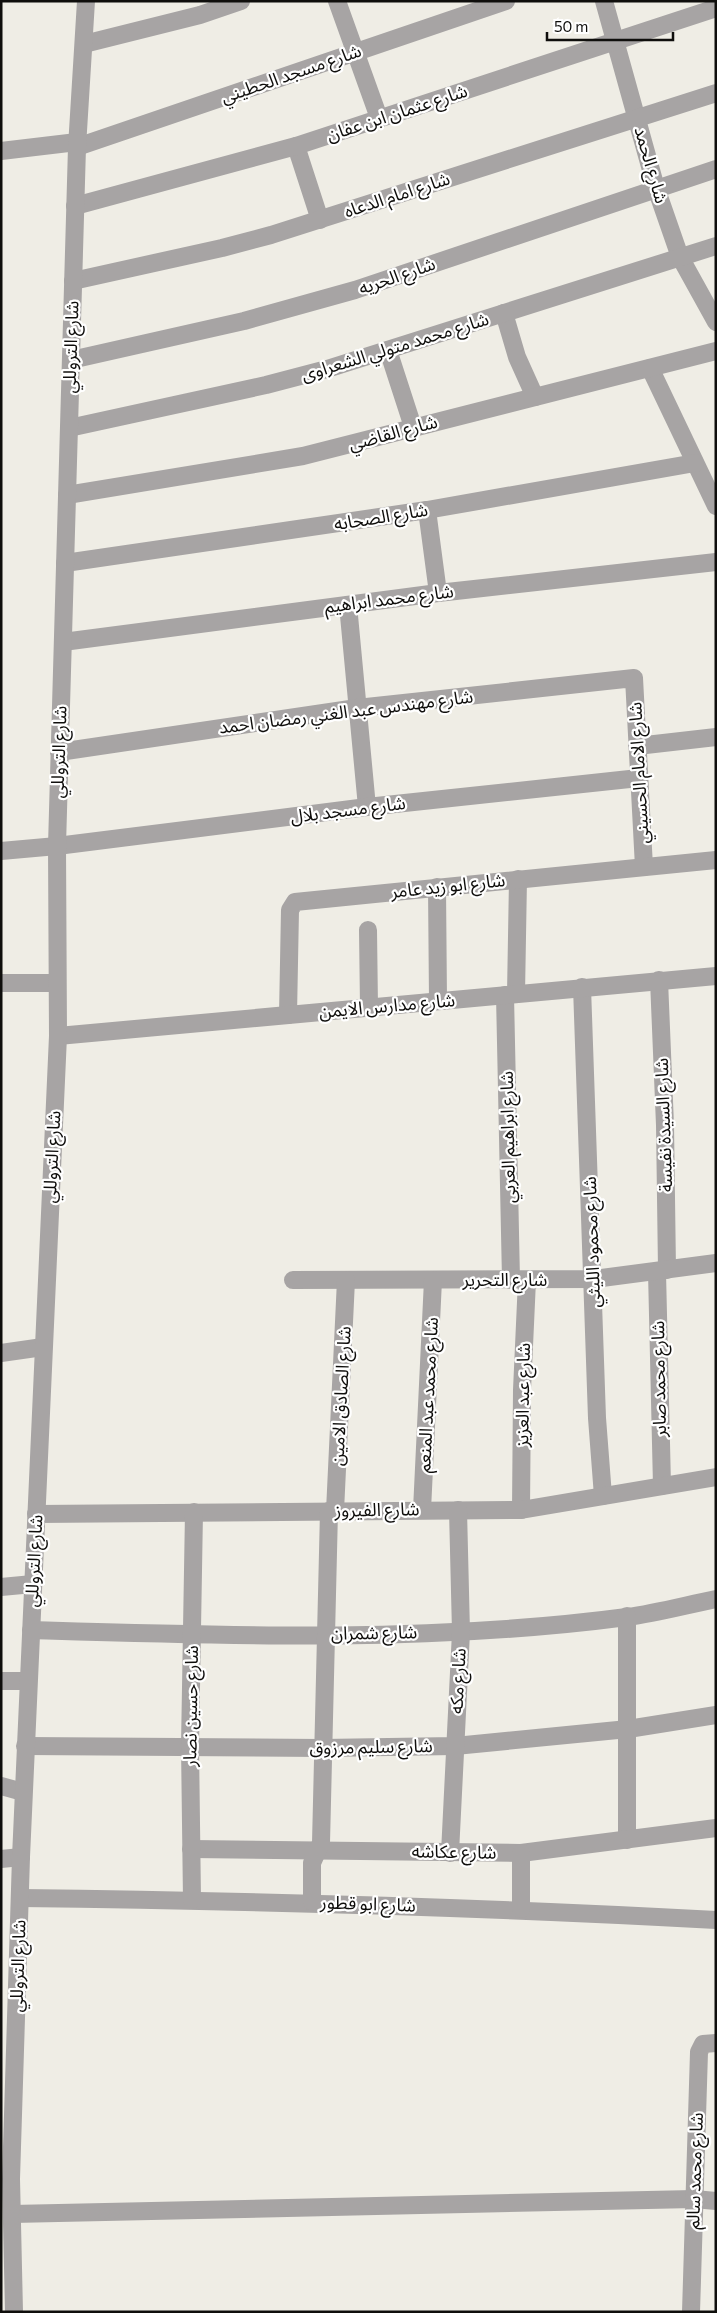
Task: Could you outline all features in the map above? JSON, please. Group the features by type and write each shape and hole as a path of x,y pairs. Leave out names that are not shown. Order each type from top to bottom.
{"street":[{"name":"شارع التروللي","path":"14,2312 12,2214 6,2179 9,2002 20,1898 30,1630 58,1036 56,984 59,752 77,145 86,1"},
{"path":"84,44 200,15 241,1"},
{"path":"337,1 379,118"},
{"name":"شارع مسجد الحطيني","path":"1,150 77,145 506,1"},
{"name":"شارع الحمد","path":"604,1 656,188 680,257 716,322"},
{"name":"شارع عثمان ابن عفان","path":"75,206 296,146 716,8"},
{"name":"شارع امام الدعاه","path":"73,281 222,248 320,220 716,93"},
{"path":"296,146 320,220"},
{"name":"شارع الحريه","path":"71,360 244,321 327,298 716,169"},
{"name":"شارع محمد متولي الشعراوى","path":"69,428 266,385 388,350 716,246"},
{"path":"504,313 517,357 535,396"},
{"path":"388,350 413,427"},
{"name":"شارع القاضي","path":"67,495 303,456 535,396 716,352"},
{"path":"650,368 716,506"},
{"name":"شارع الصحابه","path":"65,563 427,510 695,463"},
{"path":"427,510 438,593"},
{"name":"شارع محمد ابراهيم","path":"63,642 348,604 716,562"},
{"path":"348,604 367,807"},
{"name":"شارع مهندس عبد الغني رمضان احمد","path":"59,752 357,708 634,678"},
{"name":"شارع الامام الحسيني","path":"634,678 644,867"},
{"path":"637,746 716,737"},
{"name":"شارع مسجد بلال","path":"1,851 57,846 367,807 639,778"},
{"name":"شارع ابو زيد عامر","path":"288,1015 290,910 295,902 716,860"},
{"name":"شارع ابراهيم العربي","path":"518,879 511,994 519,1280"},
{"path":"438,887 438,1001"},
{"path":"368,930 369,1007"},
{"name":"شارع مدارس الايمن","path":"58,1036 716,976"},
{"name":"شارع السيدة نفيسة","path":"659,980 665,1126 662,1271"},
{"path":"1,984 56,984"},
{"name":"شارع محمود الليثي","path":"582,988 594,1279 597,1418 603,1496"},
{"name":"شارع التحرير","path":"293,1280 594,1279 716,1263"},
{"name":"شارع محمد صابر","path":"662,1271 662,1486"},
{"name":"شارع الصادق الامين","path":"312,1902 312,1863 321,1843 326,1634 346,1280"},
{"name":"شارع محمد عبد المنعم","path":"422,1510 433,1280"},
{"name":"شارع عبد العزيز","path":"519,1280 522,1390 521,1510"},
{"path":"1,1353 44,1347"},
{"name":"شارع الفيروز","path":"36,1514 521,1510 716,1477"},
{"name":"شارع مكه","path":"450,1853 461,1632 458,1510"},
{"name":"شارع حسين نصار","path":"192,1900 190,1746 194,1512"},
{"path":"1,1587 33,1584"},
{"name":"شارع شمران","path":"30,1630 192,1635 461,1632 627,1616 716,1599"},
{"path":"627,1616 627,1840"},
{"path":"1,1681 28,1681"},
{"name":"شارع سليم مرزوق","path":"25,1746 322,1748 455,1746 628,1729 716,1715"},
{"path":"1,1786 23,1792"},
{"name":"شارع عكاشه","path":"192,1849 521,1853 716,1828"},
{"path":"520,1909 521,1853"},
{"path":"1,1859 21,1857"},
{"name":"شارع ابو قطور","path":"20,1898 312,1902 520,1909 716,1920"},
{"name":"شارع محمد سالم","path":"691,2312 699,2052 703,2044 716,2043"},
{"path":"12,2214 694,2199 716,2201"}]}
